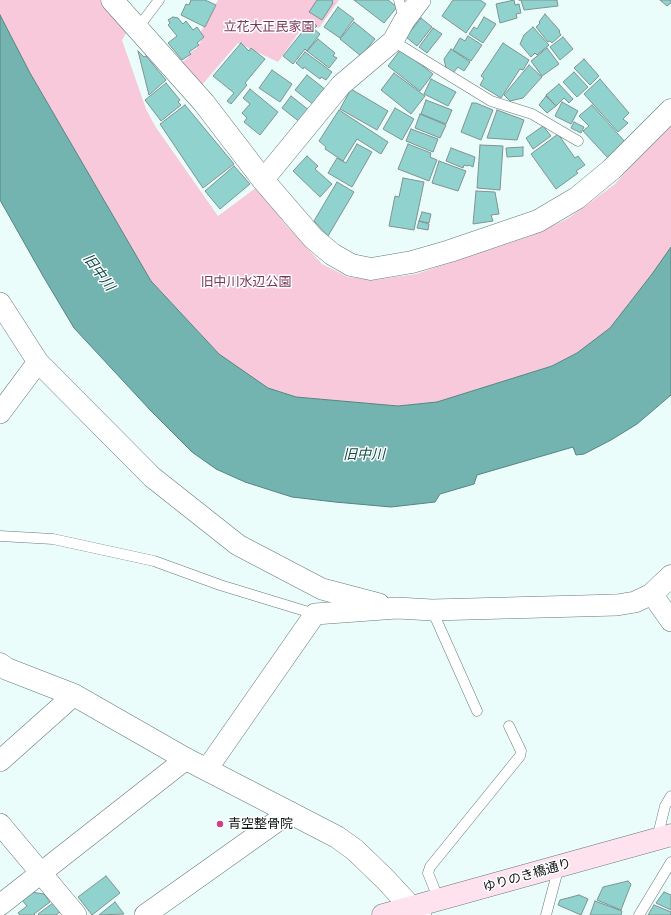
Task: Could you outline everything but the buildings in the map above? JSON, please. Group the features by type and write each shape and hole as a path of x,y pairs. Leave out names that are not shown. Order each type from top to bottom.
{"main road":[{"name":"ゆりのき橋通り","path":"383,915 415,911 439,900 664,837"}],"street":[{"path":"112,0 204,103 263,180 313,238 332,254 351,265 371,269 412,262 450,251 538,221 577,198 612,169 671,110"},
{"path":"263,180 341,85 393,41 404,21 420,0"},
{"path":"0,303 38,362 152,477 238,545 322,589 397,608"},
{"path":"0,413 38,362"},
{"path":"207,769 315,614 397,608 432,610 617,605 635,602 652,594 671,576"},
{"path":"652,594 671,621"},
{"path":"0,664 74,695 186,759 338,837 385,879 415,911"},
{"path":"0,761 74,695"},
{"path":"0,905 186,759"},
{"path":"155,912 290,812"},
{"path":"0,824 76,915"}],"lane":[{"path":"137,29 159,0"},
{"path":"399,0 404,21"},
{"path":"393,41 491,101 532,114 578,141"},
{"path":"0,536 53,539 154,561 220,584 315,614"},
{"path":"432,610 477,711"},
{"path":"439,900 428,873 430,867 520,756 521,751 509,726"},
{"path":"664,837 665,806 671,796"},
{"path":"639,915 671,862"},
{"path":"546,915 559,866"}],"green space":[{"name":"旧中川水辺公園","path":"0,0 100,0 128,30 122,40 146,109 155,126 218,216 257,187 285,224 322,264 348,277 375,280 416,274 525,238 567,219 615,184 671,122 671,247 610,328 577,353 552,366 437,402 396,406 296,397 268,388 219,354 151,281 30,73 0,15"},
{"name":"立花大正民家園","path":"218,0 339,0 319,28 307,21 278,62 238,43 201,86 182,62 189,57 188,54 197,48 203,37 200,33"}],"water":[{"name":"旧中川","path":"0,15 30,73 151,281 219,354 268,388 296,397 398,406 437,402 552,366 577,353 610,328 671,247 671,395 637,424 584,454 576,455 573,447 477,475 474,484 440,494 435,502 391,507 292,497 245,482 216,469 192,452 151,411 74,328 0,200"}],"place":[{"name":"青空整骨院","path":"220,824"}]}
